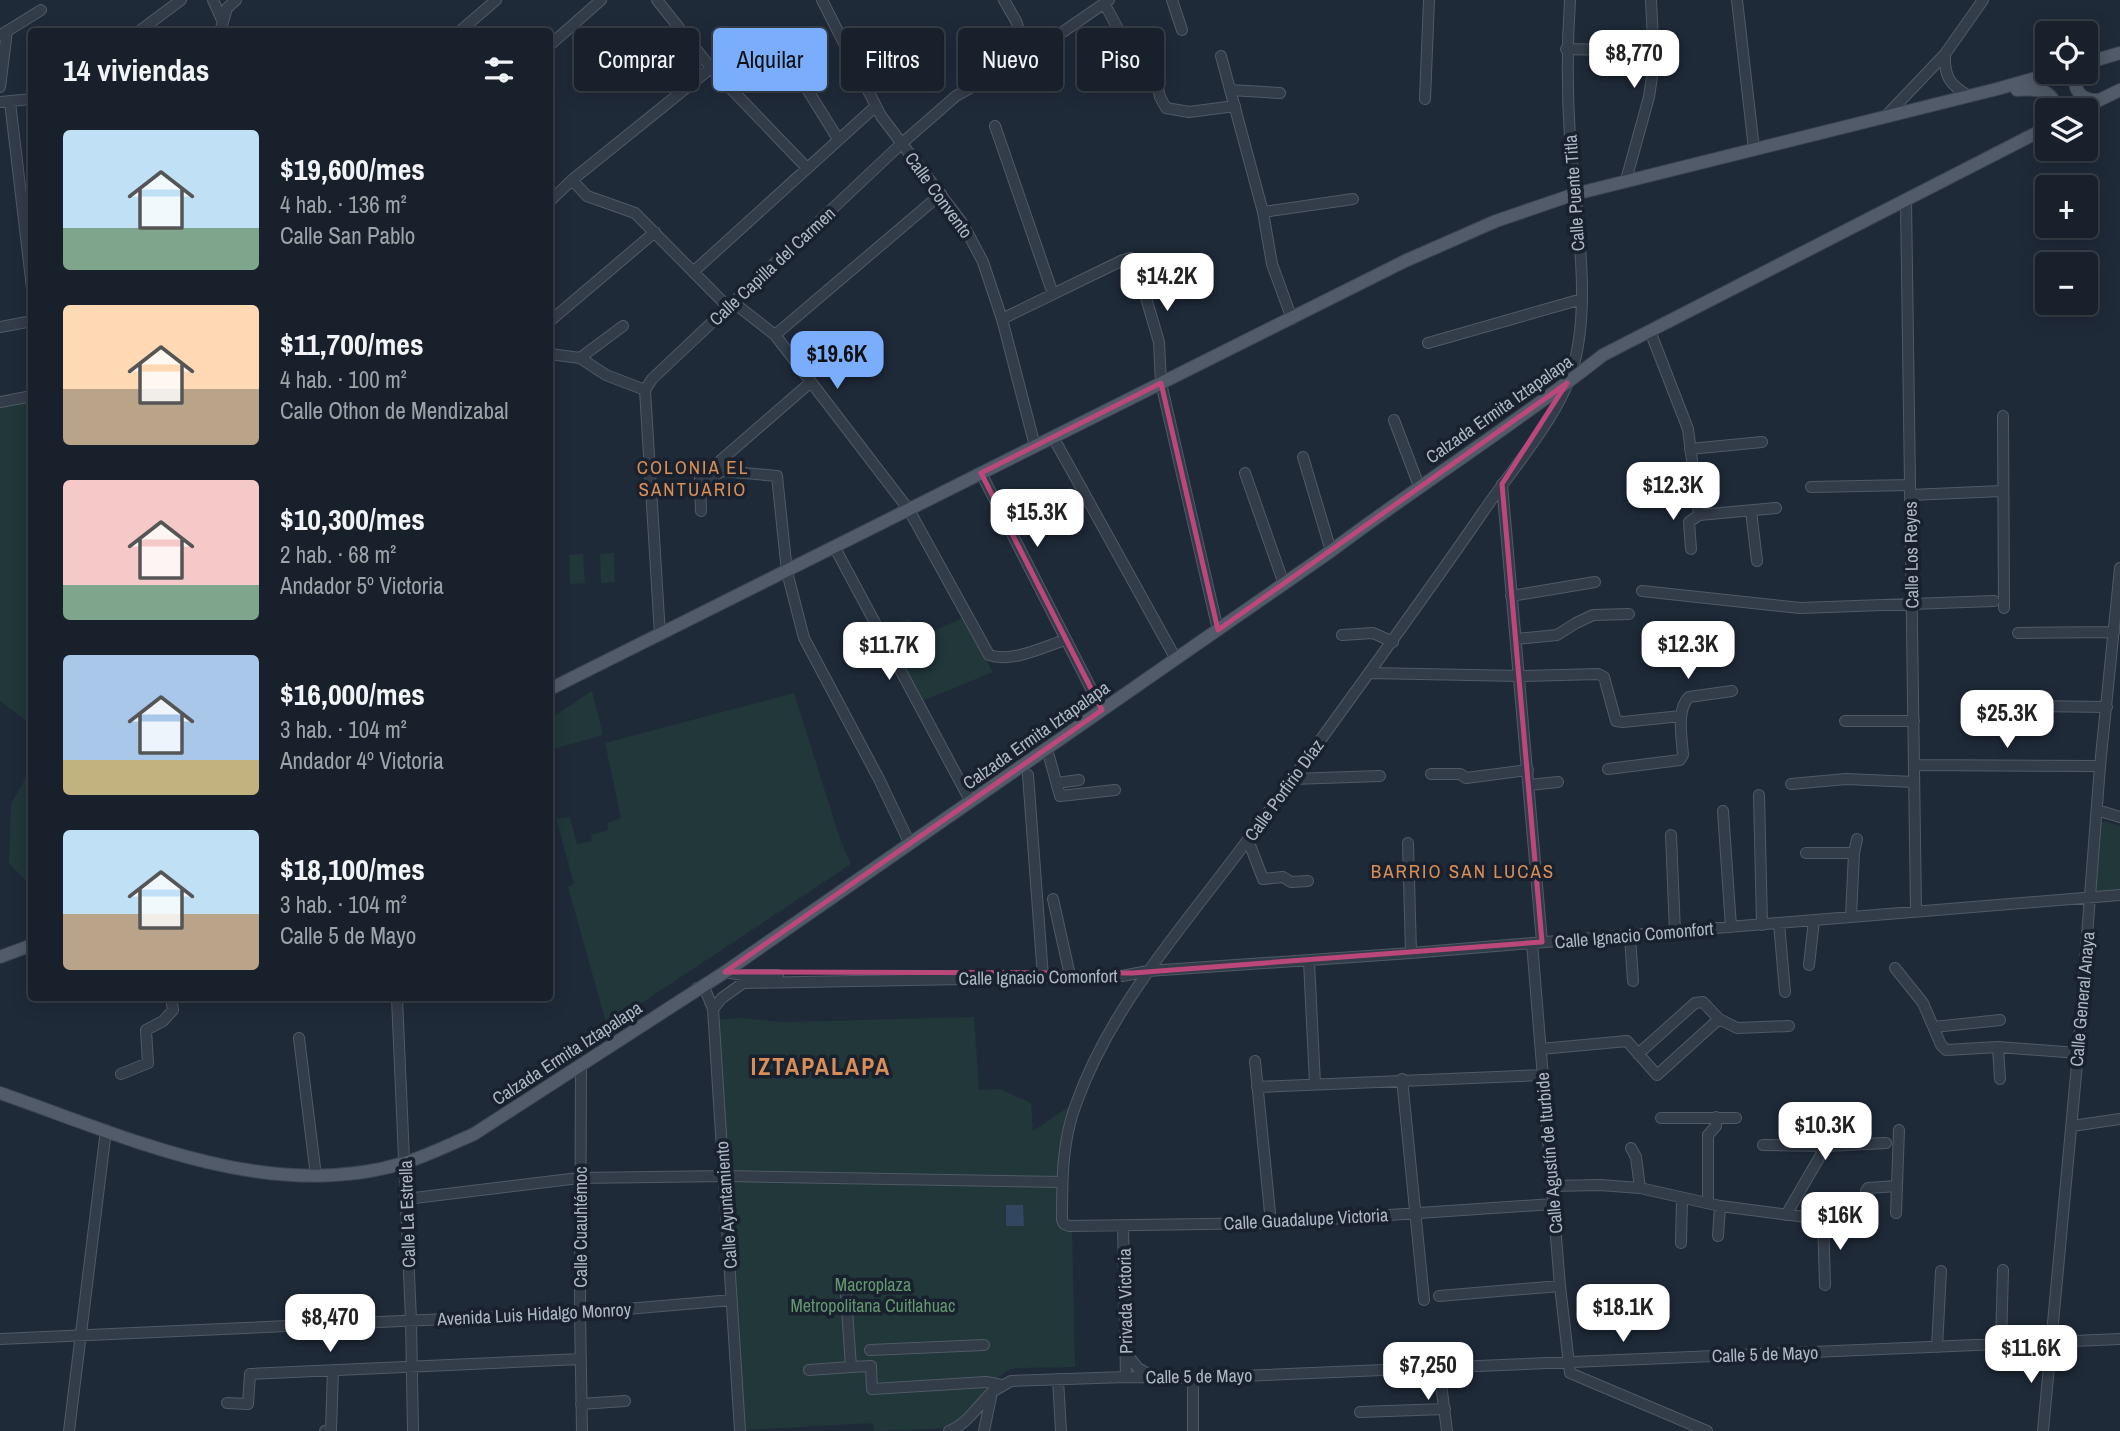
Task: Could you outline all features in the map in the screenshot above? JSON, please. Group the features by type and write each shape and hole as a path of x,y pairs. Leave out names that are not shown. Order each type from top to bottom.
{"main road":[{"path":"2098,59 2120,53"},
{"path":"553,688 1416,256 1496,221 1626,180 2035,78"},
{"path":"2075,84 2085,99 2099,100 2120,90"},
{"path":"1997,89 2040,89 2052,98"},
{"name":"Calzada Ermita Iztapalapa","path":"0,1093 224,1167 281,1175 316,1176 404,1163 438,1151 474,1134 725,972 1331,551 1603,355 2035,134"},
{"path":"0,957 28,946"}],"street":[{"path":"143,28 181,0"},
{"path":"213,0 221,26"},
{"path":"221,26 227,8 236,0"},
{"path":"464,28 496,0"},
{"path":"553,42 601,0"},
{"path":"657,0 711,68 807,168"},
{"name":"Calle Convento","path":"822,0 876,106 901,144 963,223 984,261 1035,446"},
{"path":"1004,0 1018,28"},
{"path":"1172,0 1182,30"},
{"path":"1425,99 1429,0"},
{"name":"Calle Puente Titla","path":"1567,383 1581,335 1582,299 1566,49 1570,0"},
{"path":"1626,180 1651,86 1654,63 1651,0"},
{"path":"1737,0 1754,149"},
{"path":"1885,117 1944,54 1983,0"},
{"path":"1107,1 1120,28"},
{"name":"Calle Capilla del Carmen","path":"1063,32 1107,1"},
{"path":"0,87 4,33 41,10"},
{"path":"1566,49 1609,50"},
{"path":"1944,54 1944,68 1949,82 1969,96"},
{"path":"1221,56 1263,212 1272,264 1292,319"},
{"path":"553,198 711,68"},
{"path":"1230,90 1280,93"},
{"path":"808,91 838,139"},
{"name":"Calle Capilla del Carmen","path":"645,390 652,379 901,144 965,91"},
{"path":"1159,91 1167,108 1189,112 1236,106"},
{"path":"28,99 5,102 28,260"},
{"path":"693,272 876,106"},
{"path":"995,126 1053,294"},
{"path":"572,180 587,196 635,213 693,272 731,305 775,335 909,510 989,654 996,657 1019,655 1065,640"},
{"path":"775,335 942,194"},
{"path":"1263,212 1353,199"},
{"name":"Calle Los Reyes","path":"1906,200 1916,911"},
{"path":"553,318 655,232"},
{"path":"1002,319 1130,258 1138,267 1159,342 1161,383 1218,630"},
{"path":"1428,343 1582,299"},
{"path":"0,327 28,322"},
{"path":"580,358 623,326"},
{"path":"1650,331 1688,429 1699,515"},
{"path":"553,354 580,358 606,375 645,390 660,635"},
{"path":"722,471 721,460 811,382"},
{"name":"Calle Porfirio Díaz","path":"1062,1220 1062,1182 1068,1128 1076,1101 1108,1034 1148,971 1393,642 1555,408 1567,383"},
{"path":"0,402 28,397"},
{"path":"2003,416 2004,608"},
{"path":"1394,420 1419,486"},
{"path":"1054,437 1175,659"},
{"path":"1690,449 1762,442"},
{"path":"1303,457 1331,551"},
{"path":"701,510 700,480 713,477 722,471 777,475 786,572 804,638 879,779 910,844"},
{"path":"981,473 1102,710"},
{"path":"1245,473 1284,584"},
{"name":"Calle Agustín de Iturbide","path":"1502,484 1530,785 1541,1049 1560,1286 1569,1362"},
{"path":"1811,487 2002,491"},
{"path":"1691,549 1689,522 1699,515 1776,509"},
{"path":"1751,511 1757,561"},
{"path":"835,548 971,802"},
{"name":"Calle General Anaya","path":"2043,1431 2072,1126 2100,766 2120,568"},
{"path":"1511,596 1595,582"},
{"path":"1642,591 1800,608 1994,601"},
{"path":"1516,639 1557,635 1576,622 1593,615 1629,614"},
{"path":"2018,633 2114,632"},
{"path":"1342,635 1373,633 1393,642"},
{"path":"1370,673 1520,676 1598,674 1604,677 1612,715 1616,721 1681,716"},
{"path":"1608,769 1680,760 1683,755 1681,716 1684,702 1689,697 1732,691"},
{"path":"2028,706 2107,707"},
{"path":"1845,721 1914,721"},
{"path":"1046,749 1060,796 1115,790"},
{"path":"1914,765 2100,766"},
{"path":"1431,775 1460,774 1466,778 1528,770"},
{"path":"1028,775 1043,973"},
{"path":"1292,779 1380,776"},
{"path":"1791,785 1846,779 1914,782"},
{"path":"1057,783 1079,780"},
{"path":"1530,785 1558,782"},
{"path":"1759,795 1762,925"},
{"path":"2097,810 2120,817"},
{"path":"1723,811 1731,927"},
{"path":"1671,835 1675,932"},
{"path":"1851,916 1857,839"},
{"path":"1248,840 1263,879 1283,877 1291,882 1308,881"},
{"path":"1408,843 1411,953"},
{"path":"1806,853 1854,853"},
{"name":"Calle Ignacio Comonfort","path":"725,972 757,975 1043,973 1122,976 1148,971 1630,936 2120,895"},
{"path":"1053,899 1069,971"},
{"path":"1808,965 1814,920"},
{"path":"1779,923 1785,992"},
{"path":"1630,936 1633,981"},
{"path":"1309,961 1315,1084"},
{"path":"1895,968 1923,1003 1946,1051 1998,1047 2078,1054"},
{"name":"Calle Ignacio Comonfort","path":"713,1009 722,998 743,983 1069,971 1128,970 1133,973"},
{"path":"697,988 705,989 713,1009"},
{"path":"121,1074 148,1063 146,1030 163,1021 173,1010 172,1001"},
{"name":"Calle La Estrella","path":"397,1001 413,1431"},
{"path":"1638,1054 1695,1003 1703,1002 1719,1018 1737,1028 1789,1026"},
{"name":"Calle Ayuntamiento","path":"713,1009 740,1431"},
{"path":"1541,1049 1627,1041 1657,1075 1719,1018"},
{"path":"1934,1027 2000,1020"},
{"path":"299,1038 316,1176"},
{"path":"1998,1047 2000,1079"},
{"path":"1255,1061 1271,1223"},
{"name":"Calle Cuauhtémoc","path":"581,1064 579,1178 582,1431"},
{"path":"1257,1087 1543,1074"},
{"path":"1402,1079 1424,1300"},
{"path":"1786,1215 1826,1146 1821,1112"},
{"path":"1708,1203 1708,1135 1716,1126 1716,1117"},
{"path":"1661,1118 1736,1118"},
{"path":"2072,1126 2120,1119"},
{"path":"69,1431 106,1130"},
{"path":"1896,1213 1899,1130"},
{"path":"1763,1145 1886,1143"},
{"path":"1631,1148 1636,1157 1640,1188"},
{"path":"406,1199 579,1178 724,1176 1062,1182"},
{"path":"1552,1186 1640,1188 1720,1206 1860,1224 1866,1223 1867,1219 1868,1188 1897,1186"},
{"path":"1681,1243 1682,1199"},
{"name":"Calle Guadalupe Victoria","path":"1062,1220 1069,1226 1271,1223 1553,1204"},
{"path":"1718,1236 1720,1206"},
{"path":"1823,1219 1825,1285"},
{"name":"Privada Victoria","path":"1123,1225 1126,1377"},
{"path":"2001,1345 2003,1270"},
{"path":"1937,1347 1941,1271"},
{"path":"1439,1296 1560,1286"},
{"path":"846,1296 851,1367"},
{"name":"Avenida Luis Hidalgo Monroy","path":"0,1339 580,1313 732,1300"},
{"name":"Calle 5 de Mayo","path":"949,1431 966,1421 992,1392 1011,1381 1058,1378 1193,1378 2120,1339"},
{"path":"984,1345 870,1348 872,1389 986,1382 1002,1385"},
{"path":"1126,1353 1138,1368 1155,1378"},
{"path":"228,1403 248,1404 250,1374 580,1359"},
{"path":"1569,1362 1570,1373 1707,1431"},
{"path":"808,1370 871,1366"},
{"path":"1439,1368 1448,1431"},
{"path":"325,1431 331,1430 334,1370"},
{"path":"1058,1378 1061,1431"},
{"path":"1193,1378 1193,1431"},
{"path":"984,1431 992,1392"},
{"path":"582,1404 625,1401"},
{"path":"1360,1412 1445,1409"}],"highlighted area":[{"path":"1161,383 1218,630 1567,383 1502,484 1542,942 1133,973 725,972 1102,710 981,473"}],"green space":[{"path":"28,394 28,722 0,701 0,398"},
{"path":"614,553 615,582 601,583 600,554"},
{"path":"583,554 585,583 570,584 569,555"},
{"path":"909,618 925,635 962,618 993,672 920,702 880,631"},
{"path":"592,691 603,735 553,749 553,717"},
{"path":"794,693 841,842 851,864 607,1026 568,887 574,884 556,819 570,817 577,844 592,841 591,835 608,830 607,823 621,818 605,743"},
{"path":"28,773 28,883 9,863 11,804"},
{"path":"2104,821 2120,826 2120,890 2093,893 2098,826"},
{"name":"Macroplaza Metropolitana Cuitlahuac","path":"974,1017 979,1090 1000,1089 1031,1103 1033,1131 1073,1104 1058,1223 1072,1228 1075,1367 1016,1368 1007,1371 992,1382 983,1400 950,1428 874,1431 873,1423 744,1430 716,1020 739,1018 784,1022"}],"water":[{"path":"1006,1205 1023,1205 1024,1226 1006,1226"}],"district":[{"name":"COLONIA EL SANTUARIO","path":"693,478"},
{"name":"BARRIO SAN LUCAS","path":"1463,871"},
{"name":"IZTAPALAPA","path":"821,1066"}]}
